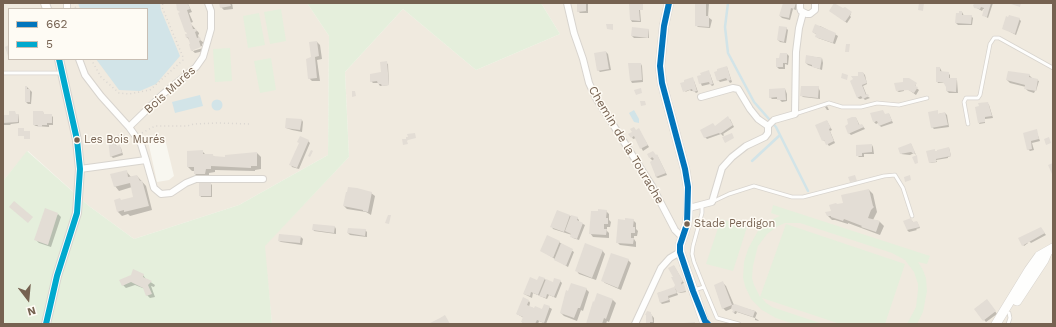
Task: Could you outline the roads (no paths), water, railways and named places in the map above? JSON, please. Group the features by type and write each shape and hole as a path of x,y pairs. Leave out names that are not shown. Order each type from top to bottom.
{"main road":[{"path":"669,3 664,26 660,66 662,83 685,169 688,187 689,208 687,224 680,245 680,252 693,291 706,323"},
{"path":"1002,324 1050,252"},
{"path":"996,324 1039,256 1050,252"}],"street":[{"name":"Bois Murés","path":"129,127 163,94 196,67 202,57 211,29 211,11 208,3"},
{"name":"Chemin de la Tourache","path":"567,3 574,33 589,83 652,186 675,230 682,237"},
{"path":"800,3 800,8 806,14 812,13 816,7 815,3"},
{"path":"770,124 795,114 796,52 799,28 804,13"},
{"path":"46,324 58,276 77,213 80,169 78,140 59,60"},
{"path":"79,60 85,75 101,96 137,136 141,144 154,188 161,194 171,192 186,183 196,180 263,179"},
{"path":"701,97 733,88 738,89 750,109 770,124"},
{"path":"689,208 712,202 722,168 732,157 746,146 765,137 768,133 770,124"},
{"path":"80,169 146,160"},
{"path":"635,324 661,268 670,258 680,252"}],"lane":[{"path":"968,124 964,102 966,98 978,98 980,95 990,44 994,38 999,38 1053,68"},
{"path":"3,73 62,74"},
{"path":"795,114 829,103 842,107 861,107 877,103 899,105 927,98"},
{"path":"712,202 729,194 754,186 792,197 803,197 884,176 895,175 903,188 912,216"},
{"path":"702,204 702,213 693,246 692,254 694,262 717,318 739,324"},
{"path":"693,291 704,287"},
{"path":"1008,324 1010,318 1009,313"}],"waterway":[{"path":"728,3 725,27 728,53 754,102 776,127 780,135 752,161"},
{"path":"780,135 808,191"}],"place":[{"name":"Les Bois Murés","path":"77,140"},
{"name":"Stade Perdigon","path":"687,224"}]}
